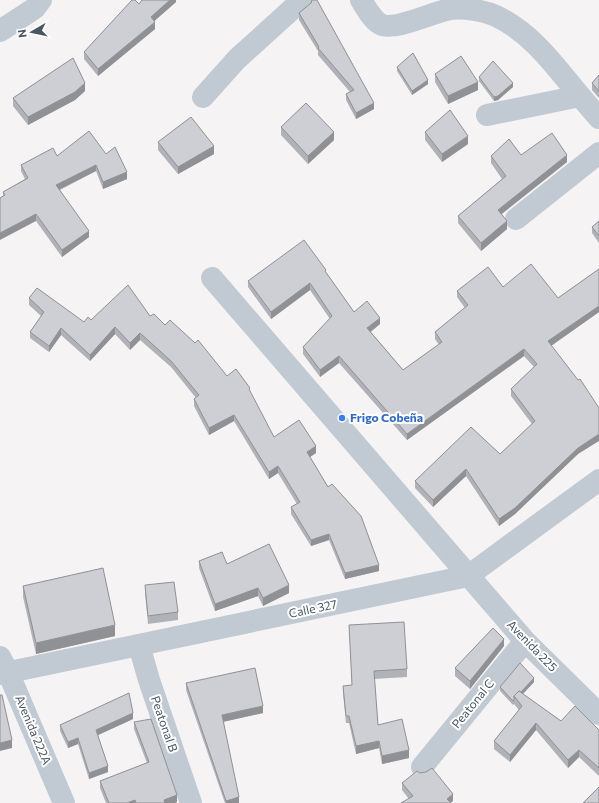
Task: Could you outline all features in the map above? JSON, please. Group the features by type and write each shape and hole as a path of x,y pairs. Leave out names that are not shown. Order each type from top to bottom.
{"street":[{"path":"0,31 35,8 41,0"},
{"path":"203,97 237,59 302,0"},
{"path":"361,0 372,17 380,24 388,26 418,19 454,4 462,8 495,16 519,30 545,53 599,118"},
{"path":"487,115 580,96"},
{"path":"516,219 599,153"},
{"name":"Avenida 225","path":"212,278 525,641 599,714"},
{"name":"Calle 327","path":"3,667 139,646 468,576 599,480"},
{"name":"Peatonal C","path":"422,768 525,641"},
{"name":"Peatonal B","path":"139,646 191,803"},
{"name":"Avenida 222A","path":"3,667 64,803"}],"building":[{"path":"132,0 135,0 139,4 142,0 170,0 151,17 155,22 98,69 84,52"},
{"path":"312,0 317,0 374,103 356,113 346,94 354,90 318,48 319,47 299,13 311,3"},
{"path":"413,53 428,80 412,91 397,67"},
{"path":"461,56 478,82 448,96 435,74"},
{"path":"73,58 85,83 75,92 28,117 13,98"},
{"path":"493,61 513,83 498,96 494,97 479,77"},
{"path":"599,75 599,91 592,83"},
{"path":"306,103 334,132 308,156 281,127"},
{"path":"450,110 468,136 442,154 425,132"},
{"path":"191,117 214,146 178,167 158,142"},
{"path":"89,131 106,154 115,147 127,172 103,182 96,165 56,185 89,231 62,250 36,214 0,233 0,198 5,195 3,192 28,178 21,165 53,148 57,156"},
{"path":"552,133 567,155 498,210 507,221 481,243 458,216 506,176 491,156 509,139 521,155"},
{"path":"599,221 599,236 592,227"},
{"path":"304,240 354,312 367,301 380,318 367,328 403,370 442,342 435,332 468,305 457,291 488,267 503,287 531,264 558,298 599,269 599,306 548,341 578,380 580,379 599,408 599,434 578,448 515,508 499,519 466,469 433,500 415,481 471,427 500,454 535,421 511,389 537,364 524,349 407,434 339,356 320,370 303,347 332,316 310,283 271,312 248,281"},
{"path":"128,285 150,316 154,314 165,325 170,320 195,343 198,340 227,376 236,369 250,388 249,389 274,437 299,420 316,446 307,452 328,487 332,484 361,516 379,565 345,573 329,534 311,540 291,507 300,502 278,466 269,472 234,415 209,428 194,399 199,395 171,361 140,333 130,343 115,327 90,355 61,328 49,346 30,332 44,312 29,298 37,288 84,322 88,317 91,320"},
{"path":"269,544 289,585 263,598 258,588 215,604 199,561 222,552 227,564"},
{"path":"103,568 115,625 36,643 23,586"},
{"path":"174,582 178,612 148,616 145,585"},
{"path":"404,622 407,669 374,671 378,725 402,719 409,750 382,756 379,741 356,746 349,716 346,716 343,686 352,685 349,625"},
{"path":"493,628 504,639 470,681 455,668"},
{"path":"520,663 534,678 521,692 519,691 514,696 513,701 500,687"},
{"path":"255,668 263,706 222,715 239,797 226,801 186,683"},
{"path":"519,691 561,721 575,706 599,730 599,768 579,750 568,760 536,723 510,755 494,741 522,706 514,696"},
{"path":"129,693 133,713 96,730 108,766 89,773 78,738 68,742 60,725"},
{"path":"0,695 2,695 12,740 0,743"},
{"path":"151,719 177,795 164,800 165,803 136,803 135,800 127,803 109,803 100,781 149,762 134,722"},
{"path":"432,768 453,794 447,799 451,803 401,803 413,796 402,783 417,771 420,773 426,772"},
{"path":"599,787 599,803 583,803"}],"place":[{"name":"Frigo Cobeña","path":"342,418"}]}
